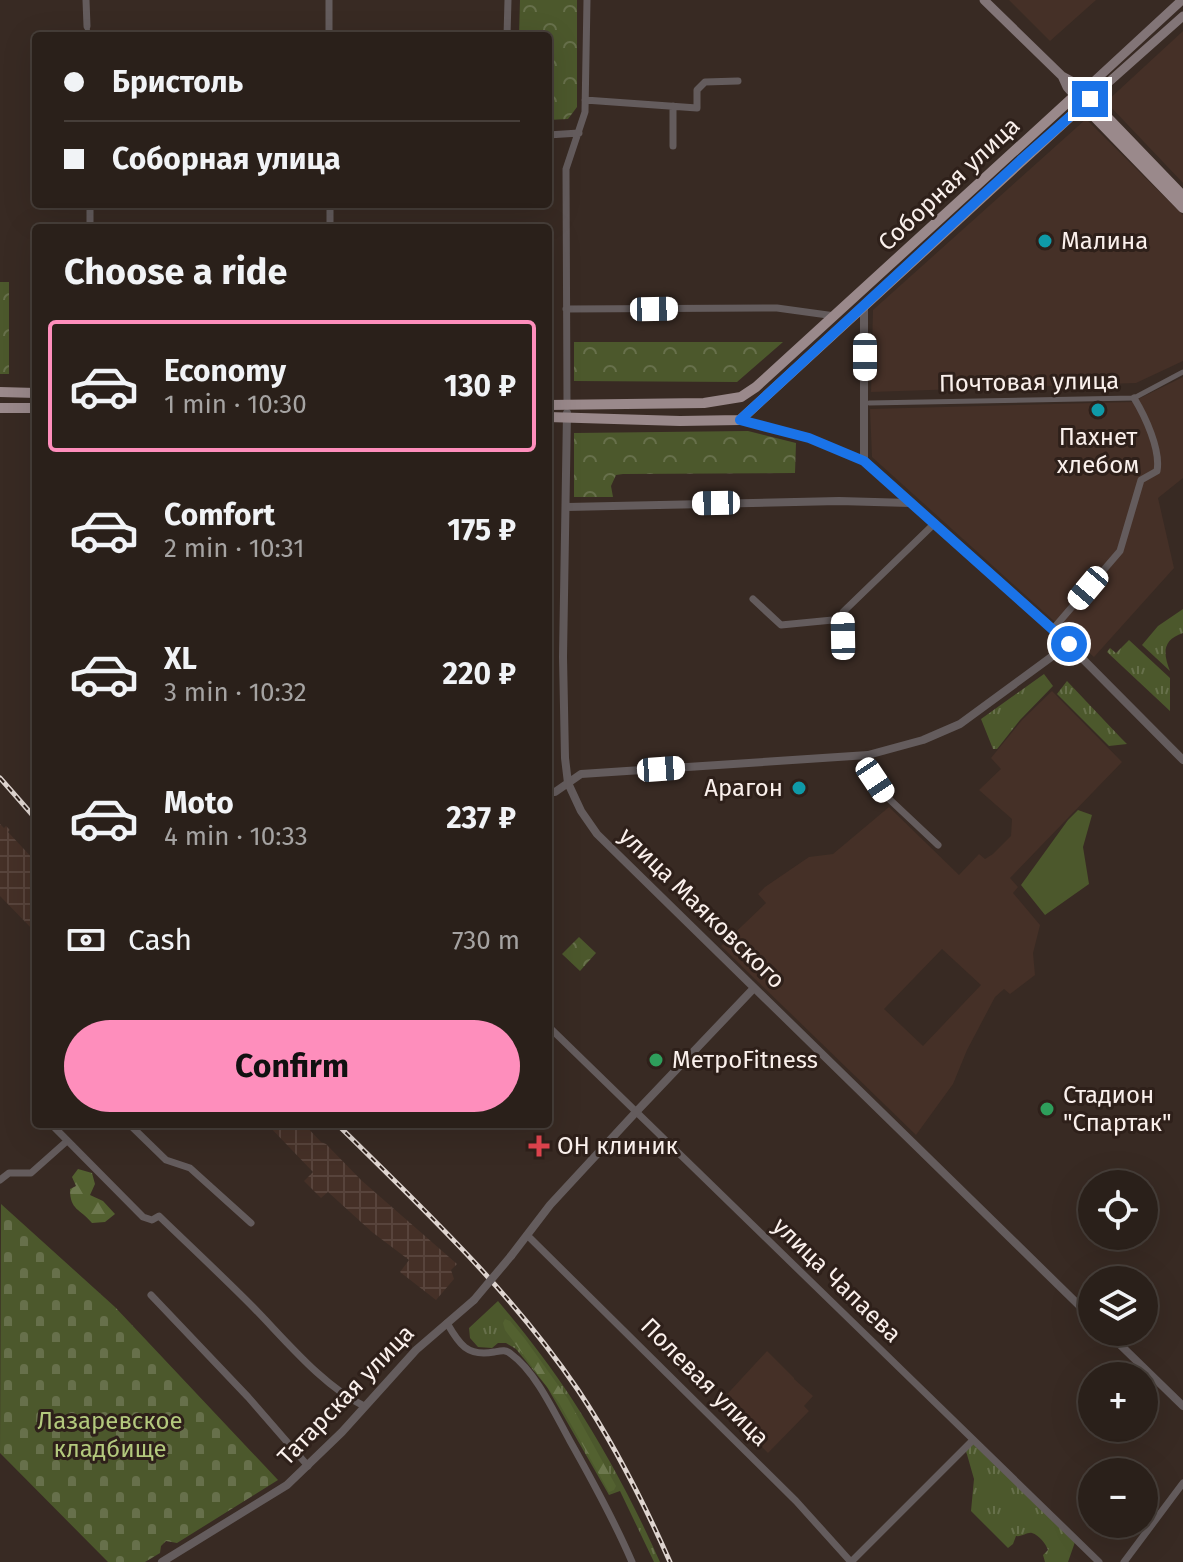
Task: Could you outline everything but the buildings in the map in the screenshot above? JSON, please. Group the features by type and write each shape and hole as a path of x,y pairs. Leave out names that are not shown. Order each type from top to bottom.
{"main road":[{"path":"984,0 1062,76 1067,87 1078,93 1183,208"},
{"name":"Соборная улица","path":"567,405 704,403 741,397 835,316 1182,0"},
{"name":"Соборная улица","path":"740,420 1183,16"},
{"path":"1086,102 1183,196"},
{"path":"0,392 32,393"},
{"path":"552,405 567,405"},
{"path":"0,408 32,408"},
{"path":"552,417 740,420"}],"street":[{"path":"86,0 88,32"},
{"path":"329,0 329,32"},
{"path":"507,32 508,0"},
{"path":"567,405 566,169 585,112 587,0"},
{"path":"585,100 697,108 697,90 705,82 738,81"},
{"path":"673,106 673,146"},
{"path":"552,135 579,133"},
{"path":"864,305 864,461"},
{"path":"566,309 777,308 835,316"},
{"name":"Почтовая улица","path":"869,403 1134,398 1183,372"},
{"path":"1053,629 1120,551 1141,480 1157,471 1159,461 1144,415 1134,398"},
{"name":"улица Маяковского","path":"567,405 563,668 565,758 568,783 581,811 597,834 1078,1304"},
{"path":"740,420 809,438 864,461 1053,629 1183,760"},
{"path":"567,507 839,501 911,503"},
{"path":"844,653 843,612 935,523"},
{"path":"753,599 781,625 843,619"},
{"path":"552,792 581,774 591,772 868,755 923,740 960,724 1069,644"},
{"path":"868,755 875,780 887,797 938,845"},
{"name":"Татарская улица","path":"162,1562 287,1485 308,1466 416,1350 474,1300 550,1205 754,988"},
{"name":"улица Чапаева","path":"552,1030 1099,1562"},
{"path":"55,1128 143,1217 152,1220 159,1216 345,1397 364,1406"},
{"path":"133,1128 166,1160 190,1168 251,1223"},
{"path":"0,1180 9,1173 31,1173 67,1141"},
{"name":"Полевая улица","path":"527,1235 796,1501 851,1562"},
{"path":"151,1295 248,1397 308,1466"},
{"path":"447,1323 456,1339 470,1351 482,1355 506,1351 526,1370 559,1421 632,1562"},
{"path":"1121,1346 1183,1406"},
{"path":"851,1562 973,1440"},
{"path":"1124,1562 1183,1483"}],"shaded area":[{"path":"1009,0 1096,0 1050,41"},
{"path":"1183,31 1183,183 1106,102"},
{"path":"1086,119 1183,215 1183,361 1136,383 871,392 873,310"},
{"path":"1183,377 1183,478 1158,498 1174,568 1094,657 872,457 870,409 1132,402"},
{"path":"1052,691 1122,762 1010,878 1018,887 1013,893 1040,925 1033,953 1035,975 1010,994 1004,989 995,997 953,1084 916,1135 721,946 766,903 758,894 765,887 809,857 833,854 889,807 959,875 979,854 985,859 993,854 1011,836 1012,819 979,790 1001,769 991,758 1022,720","holes":["942,949 981,985 923,1046 884,1009"]},
{"path":"0,824 10,830 8,832 32,858 32,929 0,896"},
{"path":"271,1128 308,1128 361,1180 457,1264 451,1270 454,1279 436,1300 400,1272 409,1260 328,1192 321,1198 304,1181 313,1172"},
{"path":"767,1351 813,1396 804,1406 809,1411 768,1453 719,1403"}],"green space":[{"path":"520,0 577,0 577,107 568,119 552,120 552,32 519,32"},
{"path":"0,282 9,282 9,374 0,374"},
{"path":"574,342 783,342 737,382 574,381"},
{"path":"748,431 796,443 795,473 623,474 616,475 611,486 613,497 574,497 574,433"},
{"path":"1183,609 1183,633 1171,639 1166,648 1170,671 1142,645 1158,626"},
{"path":"1129,640 1170,678 1170,711 1107,652 1110,648 1116,653"},
{"path":"1044,674 1053,686 997,749 993,749 981,719"},
{"path":"1067,681 1127,744 1109,746 1057,694"},
{"path":"1078,810 1092,815 1083,847 1089,884 1045,915 1021,885"},
{"path":"579,937 596,953 580,971 562,954"},
{"path":"78,1169 92,1173 95,1184 90,1195 103,1201 115,1214 105,1222 92,1223 76,1209 70,1189 76,1186 72,1177"},
{"name":"Лазаревское кладбище","path":"1,1204 115,1307 278,1480 177,1543 166,1541 160,1553 145,1562 108,1562 0,1453"},
{"path":"498,1301 546,1361 585,1419 660,1562 654,1562 620,1491 609,1495 547,1387 516,1349 506,1343 498,1343 492,1348 478,1347 470,1338 469,1328"},
{"path":"505,1319 525,1339 568,1399 616,1486 614,1490 609,1492 559,1403 505,1330"},
{"path":"973,1443 1075,1542 1068,1562 1045,1562 1043,1555 1048,1550 1032,1533 1016,1536 1008,1548 971,1511 974,1479 966,1451"}],"railway":[{"path":"0,778 32,814"},
{"path":"341,1128 464,1251 552,1353 616,1453 670,1562"}],"place":[{"name":"Малина","path":"1045,241"},
{"name":"Пахнет хлебом","path":"1098,410"},
{"name":"Арагон","path":"799,788"},
{"name":"МетроFitness","path":"656,1060"},
{"name":"Стадион \"Спартак\"","path":"1047,1109"},
{"name":"ОН клиник","path":"539,1146"}],"route":[{"path":"1069,644 864,461 809,438 740,420 1090,99"}]}
